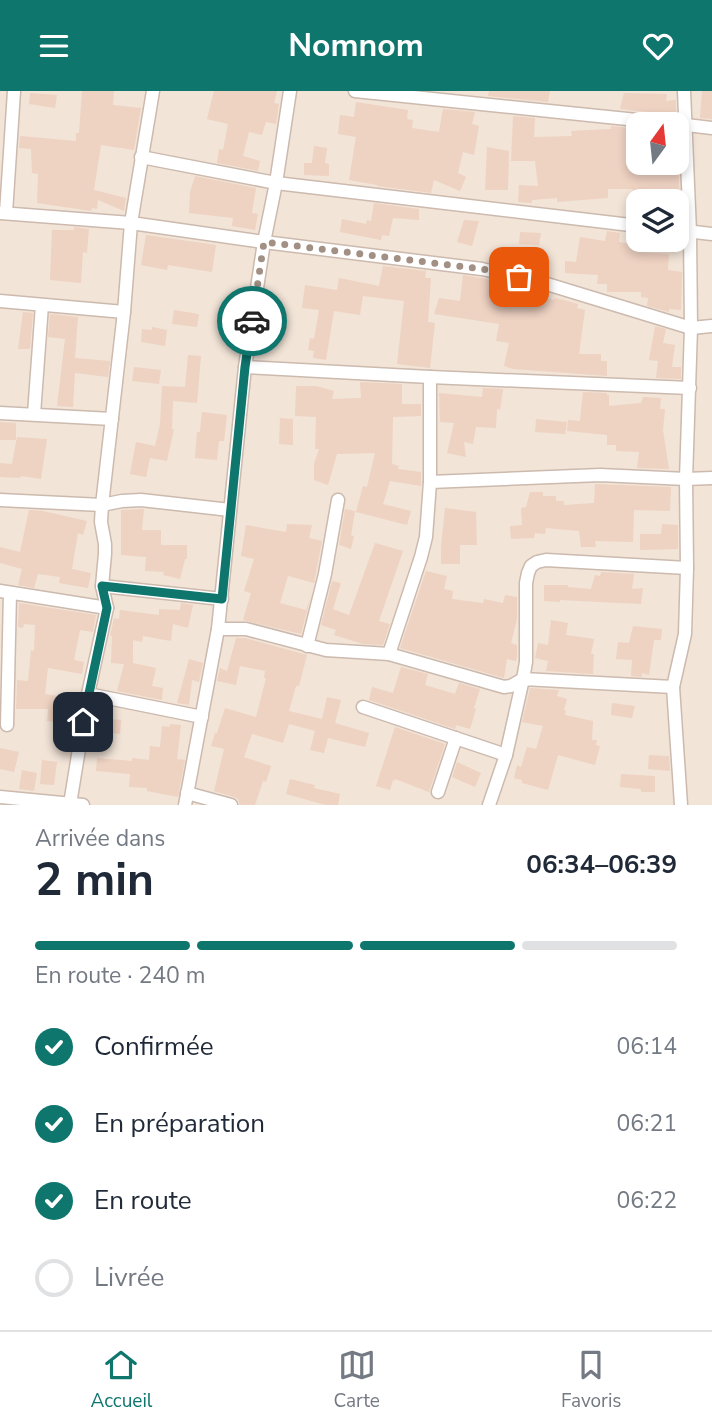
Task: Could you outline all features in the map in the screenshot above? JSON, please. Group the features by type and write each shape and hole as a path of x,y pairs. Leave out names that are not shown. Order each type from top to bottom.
{"street":[{"path":"14,91 3,213 131,223 499,272 691,328 712,326"},
{"path":"0,797 77,804 88,694 107,608 102,586 106,554 101,522 102,505 124,312 131,223 153,91"},
{"path":"231,805 186,799 218,629 245,367 290,91"},
{"path":"355,91 626,119"},
{"path":"682,112 684,91"},
{"path":"690,126 712,128"},
{"path":"141,157 276,183 626,224"},
{"path":"689,232 712,234"},
{"path":"681,805 673,687 685,633 687,568 686,479 691,328 686,252"},
{"path":"0,302 124,312"},
{"path":"34,414 41,305"},
{"path":"245,367 690,388"},
{"path":"389,655 424,547 429,518 430,377"},
{"path":"0,412 111,419"},
{"path":"430,482 600,475 712,478"},
{"path":"0,500 102,505 141,500 230,510"},
{"path":"307,646 320,599 338,500"},
{"path":"489,805 506,755 526,662 526,583 531,566 546,560 687,568"},
{"path":"102,586 222,599"},
{"path":"7,725 5,592 107,608"},
{"path":"218,629 246,629 326,650 389,655 504,687 512,686 523,679 673,687"},
{"path":"88,694 202,717"},
{"path":"363,707 506,755"},
{"path":"438,792 456,738"}],"shaded area":[{"path":"0,91 712,91 712,805 0,805"}],"building":[{"path":"82,91 114,91 113,105 141,108 134,150 101,145 94,190 126,198 124,211 98,200 97,209 92,208 91,211 37,203 38,174 32,173 31,149 19,148 20,136 76,141"},
{"path":"214,91 277,91 274,103 279,104 276,124 266,122 262,135 249,132 243,156 260,161 258,171 217,163 219,149 223,150 228,124 207,119"},
{"path":"489,91 550,91 548,102 488,96"},
{"path":"702,91 712,91 712,119 700,118"},
{"path":"30,93 57,95 55,108 29,104"},
{"path":"624,93 667,94 666,101 676,100 676,112 620,109"},
{"path":"356,102 408,110 407,119 413,120 412,128 439,132 443,109 475,112 472,124 479,126 474,155 463,152 458,173 466,177 460,191 434,180 431,193 349,180 356,137 338,134 340,115 354,117"},
{"path":"513,116 535,118 534,137 572,136 571,131 611,129 611,126 626,128 626,175 679,175 679,189 608,189 608,198 557,202 557,198 532,200 532,203 518,202 519,185 538,186 535,161 511,161"},
{"path":"314,146 327,148 325,163 329,164 329,176 304,175 304,163 312,163"},
{"path":"487,147 509,151 508,190 485,190"},
{"path":"195,176 256,188 252,213 258,214 255,230 232,226 233,218 189,213 190,192"},
{"path":"374,203 419,209 419,220 393,218 389,236 382,235 381,240 340,232 342,219 366,224 367,220 371,221"},
{"path":"464,220 479,221 472,246 457,242"},
{"path":"74,227 89,229 87,253 83,252 81,283 50,280 52,230 74,230"},
{"path":"607,231 620,233 619,242 626,243 626,252 669,254 668,270 682,272 681,310 669,309 669,312 647,306 648,298 641,297 641,292 607,292 607,284 597,284 598,275 565,273 565,261 576,262 580,237 605,241"},
{"path":"520,232 541,233 539,245 519,244"},
{"path":"146,235 216,245 212,272 168,265 167,270 141,265"},
{"path":"383,266 426,271 425,278 431,278 428,322 435,323 430,368 397,364 404,301 363,296 360,315 334,311 326,360 313,358 314,351 308,350 310,338 314,339 319,310 302,308 305,285 337,290 339,278 379,286"},
{"path":"463,275 535,289 531,291 533,294 578,304 577,308 585,310 579,354 601,354 601,361 607,361 607,376 513,369 504,366 509,343 496,341 499,324 434,314 439,298 460,301"},
{"path":"174,310 199,314 197,327 172,324"},
{"path":"23,312 33,313 30,349 18,349"},
{"path":"50,314 78,317 75,358 110,361 108,377 75,373 73,407 57,406 65,339 48,337"},
{"path":"655,326 666,329 663,343 675,345 672,367 681,367 681,379 656,378 658,361 649,360"},
{"path":"152,327 167,330 165,346 141,342 142,329 152,330"},
{"path":"188,355 201,356 197,403 173,401 174,429 167,461 150,458 146,477 130,474 136,442 155,446 160,424 162,386 185,387"},
{"path":"134,367 161,370 159,384 132,381"},
{"path":"360,382 402,384 402,404 421,404 421,416 393,417 392,464 399,466 398,469 421,472 421,486 390,481 383,504 411,511 407,525 356,512 363,486 367,487 375,453 337,454 328,485 314,480 314,464 319,449 315,449 316,417 295,416 296,386 316,386 334,391 332,399 361,398"},
{"path":"483,388 503,389 500,410 497,409 496,428 476,427 473,444 464,442 466,457 447,453 454,423 440,422 439,393 482,397"},
{"path":"583,392 607,393 609,406 641,403 643,397 661,398 660,409 665,409 663,430 669,469 637,468 639,452 616,451 616,445 607,445 607,435 567,431 568,420 580,421"},
{"path":"202,412 227,415 224,441 219,441 217,460 195,458"},
{"path":"280,418 293,419 293,445 279,444"},
{"path":"536,419 567,422 565,434 535,432"},
{"path":"0,422 16,423 16,440 0,440"},
{"path":"17,437 47,439 41,479 0,477 0,463 12,464"},
{"path":"595,484 671,487 670,511 634,510 633,542 595,541 596,547 581,547 579,531 546,528 545,534 535,533 534,538 511,539 510,526 522,525 521,508 526,507 530,492 556,496 556,501 564,501 564,505 594,503"},
{"path":"445,508 476,512 477,545 460,545 460,564 441,564"},
{"path":"144,509 142,530 161,530 161,545 187,545 187,559 180,579 163,575 164,572 145,571 146,557 121,555 121,510"},
{"path":"345,509 355,511 351,549 339,545"},
{"path":"29,510 87,521 83,535 78,533 72,569 91,573 88,588 59,583 60,577 38,574 34,588 18,585 22,569 0,563 0,547 20,552"},
{"path":"287,524 312,525 309,538 322,541 314,583 288,576 280,603 306,610 311,596 301,634 243,620 251,593 244,591 254,559 241,556 246,525 286,532"},
{"path":"662,524 678,525 678,549 640,550 640,534 661,534"},
{"path":"375,543 403,551 379,621 390,624 383,645 363,644 334,635 336,630 321,625 332,581 341,583 333,609 349,615"},
{"path":"426,571 447,576 444,589 453,591 452,599 483,603 484,599 503,603 505,595 517,597 517,619 511,643 517,645 517,656 516,661 507,659 504,678 400,648"},
{"path":"601,572 634,574 632,589 643,588 641,604 544,601 544,585 591,589 595,575 600,576"},
{"path":"19,603 96,615 93,632 80,630 74,660 84,662 82,674 48,668 45,694 78,699 76,712 65,710 64,723 47,721 48,709 16,709 17,680 28,681 31,650 34,651 35,625 24,624 23,628 18,627"},
{"path":"181,603 193,605 188,628 173,624 171,641 143,636 142,642 133,640 133,663 156,668 152,686 163,688 162,700 117,691 124,664 111,663 110,636 114,618 119,619 120,610 159,615 159,609 180,610"},
{"path":"551,620 568,623 566,635 594,639 591,654 594,654 593,674 546,671 548,661 535,658 538,643 548,645"},
{"path":"633,626 662,629 661,640 654,640 649,675 642,673 642,677 631,676 632,660 616,659 618,642 629,643"},
{"path":"236,638 307,655 289,711 322,719 327,697 341,700 335,723 369,733 365,747 328,738 324,753 310,750 315,731 289,724 283,743 252,734 244,757 271,766 255,805 240,805 238,799 214,791 224,749 211,746 225,708 256,717 266,678 265,671 240,666 236,685 217,681 220,668 227,671"},
{"path":"189,659 203,663 199,682 192,680 189,705 177,703"},
{"path":"401,667 428,674 425,685 455,694 459,683 480,689 470,729 456,725 455,729 369,700 372,687 393,693"},
{"path":"530,688 559,690 557,696 567,699 565,715 593,721 592,740 597,740 596,745 600,746 595,765 558,755 548,790 514,778 517,765 521,767 527,747 536,749 543,726 522,722"},
{"path":"612,703 635,706 632,718 611,715"},
{"path":"100,718 121,720 120,734 99,732"},
{"path":"170,724 181,725 177,759 185,760 178,797 147,791 147,788 129,787 130,774 96,771 97,758 149,760 150,746 160,747 162,726 169,727"},
{"path":"395,727 445,744 429,792 395,779 390,790 376,786"},
{"path":"0,748 19,752 14,772 0,769"},
{"path":"649,755 669,756 670,771 648,769"},
{"path":"42,760 57,762 54,785 40,784"},
{"path":"457,762 481,773 475,787 452,777"},
{"path":"22,770 37,773 34,791 19,789"},
{"path":"621,774 655,776 655,792 620,787"},
{"path":"290,779 340,794 338,805 326,805 286,794"}],"way so far":[{"path":"252,321 264,242 482,269 519,277"}],"route":[{"path":"83,722 107,608 102,586 222,599 252,321"}]}
